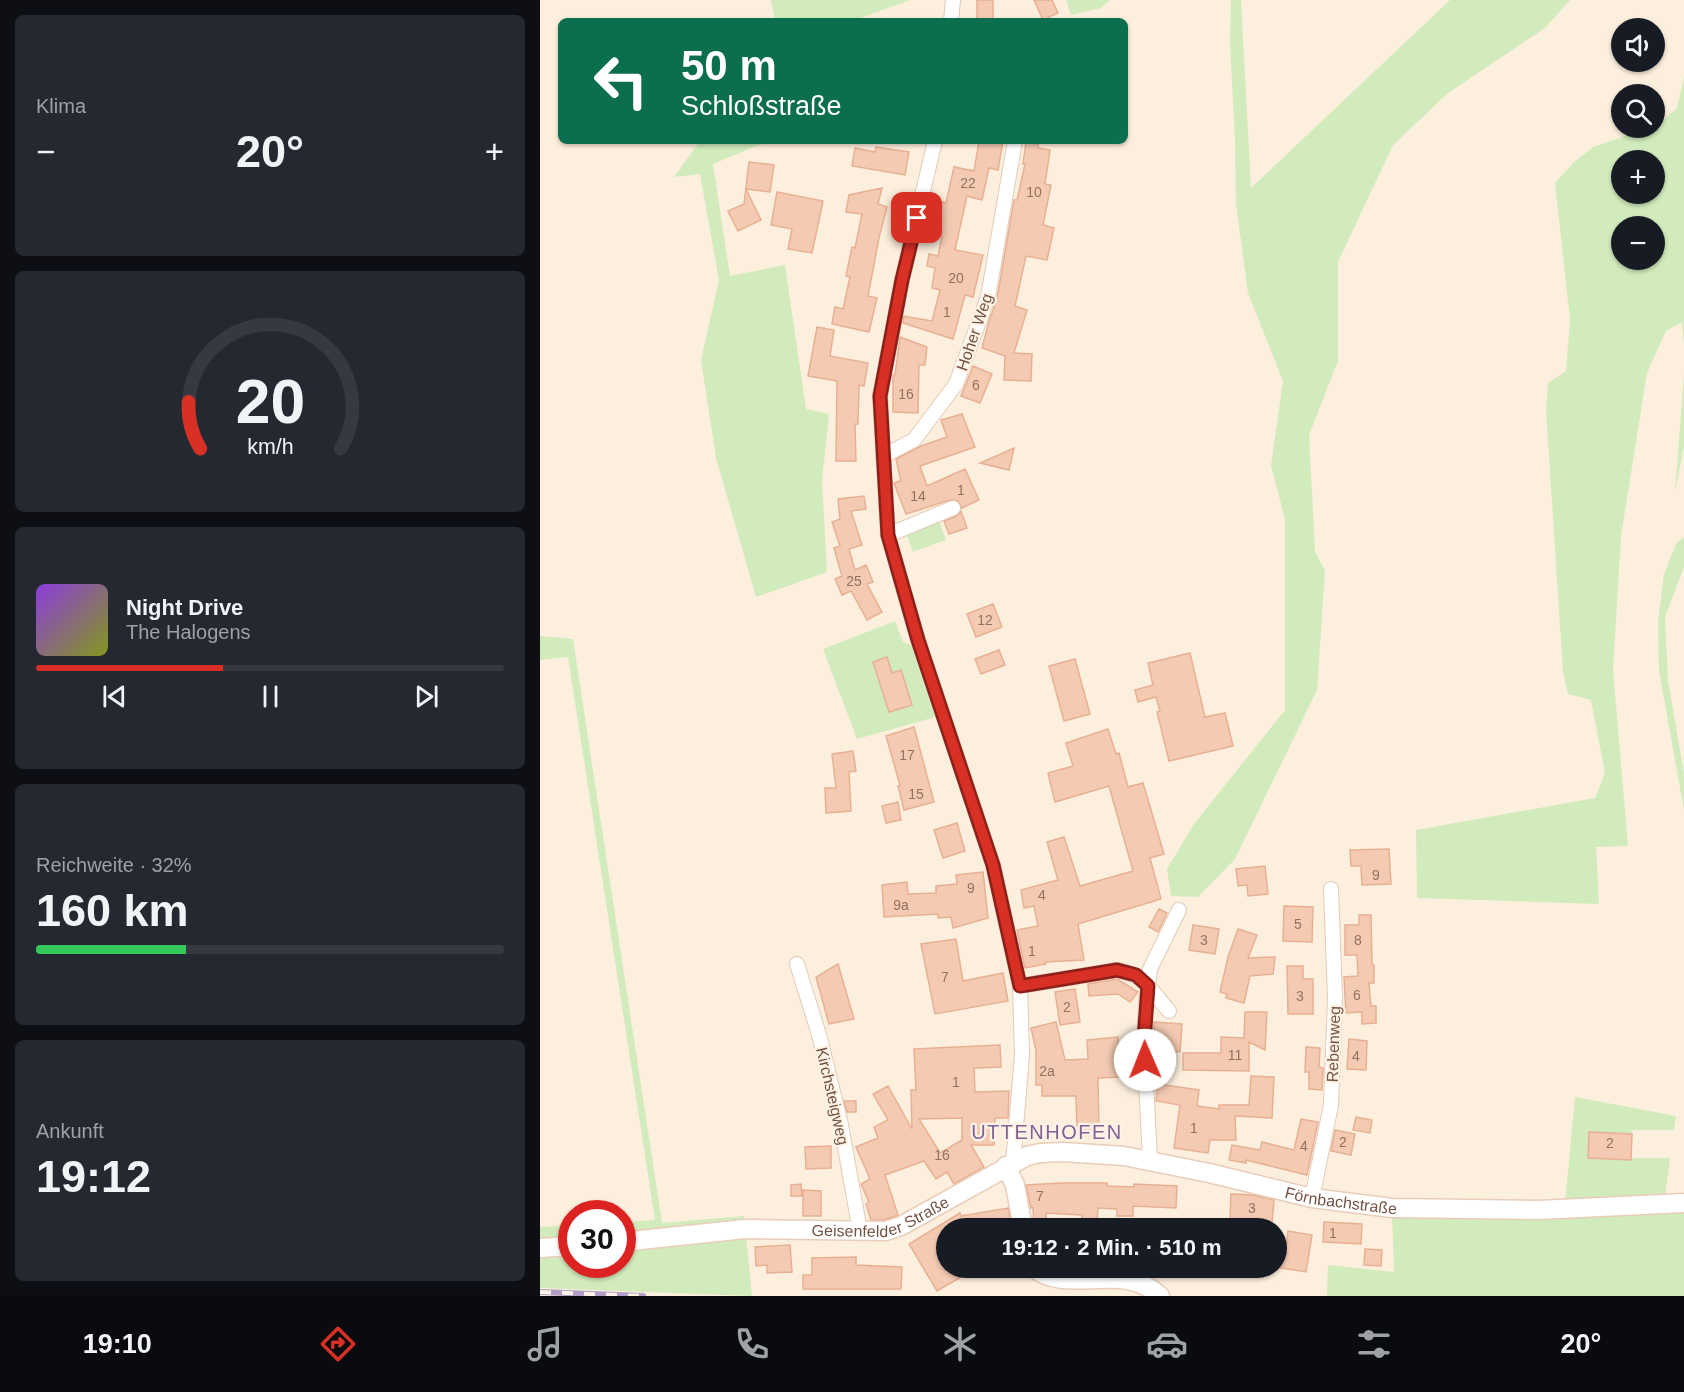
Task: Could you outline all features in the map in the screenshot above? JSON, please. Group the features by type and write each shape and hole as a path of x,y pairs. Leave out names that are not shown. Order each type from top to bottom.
{"street":[{"path":"951,18 953,0"},
{"path":"934,144 902,280 880,396 888,535 918,640 993,865 1020,986 1022,1055 1010,1165 1021,1218"},
{"name":"Hoher Weg","path":"883,456 914,440 956,384 988,297 1014,144"},
{"path":"888,535 953,508"},
{"name":"Rebenweg","path":"1312,1197 1331,1105 1335,998 1331,889"},
{"path":"1150,1161 1144,1040 1148,986 1150,969 1179,910"},
{"name":"Kirchsteigweg","path":"797,964 820,1038 841,1125 860,1231"},
{"path":"1020,986 1117,970 1136,975 1168,1011"},
{"name":"Förnbachstraße","path":"1010,1165 1040,1153 1117,1155 1312,1197 1392,1208 1465,1210 1605,1208 1684,1203"},
{"name":"Geisenfelder Straße","path":"636,1240 745,1228 885,1231 901,1226 1010,1165"},
{"path":"540,1248 558,1247"},
{"path":"1045,1278 1053,1283 1076,1288 1112,1281 1128,1281 1142,1284 1160,1296"}],"green space":[{"path":"771,0 910,0 861,18 774,18"},
{"path":"1066,0 1110,0 1101,8 1071,15"},
{"path":"1231,0 1241,0 1251,188 1450,0 1570,0 1545,28 1448,93 1393,145 1338,262 1338,361 1309,435 1315,551 1325,571 1317,690 1235,859 1198,897 1171,896 1167,869 1194,824 1285,710 1285,519 1271,466 1283,381 1248,293 1236,204 1230,42"},
{"path":"1684,77 1684,344 1682,322 1666,331 1647,373 1621,536 1613,670 1628,846 1596,847 1599,904 1417,898 1416,830 1595,798 1605,773 1591,700 1568,694 1563,672 1546,410 1548,383 1566,371 1570,320 1555,183 1574,162 1593,147 1620,138 1665,138 1665,118 1677,108"},
{"path":"698,144 761,144 713,164 730,276 785,265 806,409 829,414 822,481 827,572 756,597 716,458 701,360 719,280 700,174 674,177"},
{"path":"1684,374 1684,446 1675,493"},
{"path":"939,521 946,540 913,552 906,533"},
{"path":"1684,537 1684,567 1665,617 1668,681 1684,773 1684,810 1659,671 1658,622 1664,574 1676,544"},
{"path":"895,621 903,642 918,648 939,716 857,739 823,649"},
{"path":"540,636 573,639 662,1223 744,1216 752,1296 540,1288 540,1227 558,1226 558,1278 636,1278 636,1221 655,1220 568,657 540,660"},
{"path":"1575,1097 1676,1116 1674,1130 1632,1130 1632,1134 1589,1133 1588,1158 1670,1158 1665,1198 1565,1203"},
{"path":"1684,1210 1684,1296 1327,1296 1328,1265 1394,1272 1392,1213"}],"building":[{"path":"977,0 993,0 993,18 977,18"},
{"path":"1034,0 1052,0 1058,13 1042,18"},
{"path":"978,144 1002,144 998,170 989,168 982,200 967,196 955,250 983,255 973,297 965,295 953,339 903,323 904,316 932,321 940,290 932,288 935,268 927,266 929,254 938,256 942,236 925,232 933,200 946,203 954,167 974,171"},
{"path":"1026,144 1038,144 1038,148 1050,150 1045,184 1051,185 1043,225 1054,228 1047,260 1026,256 1015,306 1027,310 1014,353 1032,354 1031,381 1004,380 1005,356 982,348 997,299 1014,200 1017,200 1025,164 1023,164"},
{"path":"876,147 909,152 905,175 852,166 855,148 875,152"},
{"path":"749,162 774,165 770,192 746,189 761,220 738,231 728,211 744,204"},
{"path":"882,188 878,204 887,207 868,296 877,298 869,332 832,324 835,307 843,309 850,277 846,276 862,214 846,212 849,195"},
{"path":"777,192 823,201 812,253 788,249 792,229 771,225"},
{"path":"817,327 834,330 830,356 868,363 864,386 859,385 858,424 855,424 856,461 836,461 837,381 808,376"},
{"path":"900,337 927,347 925,365 919,365 918,413 893,412 893,375 895,375"},
{"path":"973,366 992,374 980,403 961,396"},
{"path":"962,414 975,447 920,466 927,486 965,469 979,500 962,508 958,501 950,500 906,514 894,483 901,481 896,459 921,446 947,437 941,420"},
{"path":"1014,448 1009,470 980,463"},
{"path":"864,496 866,509 851,511 862,545 849,549 855,570 866,565 873,582 867,584 882,612 867,620 851,591 842,595 835,579 842,576 834,548 840,546 832,522 840,519 838,499"},
{"path":"961,511 967,528 949,534 944,521 957,516"},
{"path":"993,604 1002,627 976,637 967,614"},
{"path":"999,650 1005,665 981,674 975,659"},
{"path":"1190,653 1205,717 1225,713 1233,746 1169,761 1157,712 1160,711 1156,697 1138,702 1135,690 1153,685 1148,663"},
{"path":"887,657 892,673 901,670 912,705 889,712 873,662"},
{"path":"1075,659 1090,714 1064,721 1049,666"},
{"path":"914,727 934,802 904,810 898,786 900,785 886,736"},
{"path":"1108,729 1116,754 1119,753 1128,787 1143,783 1164,854 1150,858 1161,899 1078,924 1084,960 1045,962 1046,964 1025,968 1017,930 1038,926 1034,906 1024,908 1021,890 1058,880 1047,842 1064,837 1080,886 1133,871 1109,786 1055,802 1048,773 1073,766 1066,743"},
{"path":"853,751 856,771 849,772 851,811 826,813 825,788 836,788 832,754"},
{"path":"898,802 901,820 886,823 882,806"},
{"path":"957,823 965,851 943,858 934,830"},
{"path":"1389,849 1391,884 1362,885 1361,866 1351,866 1350,850"},
{"path":"1265,866 1268,894 1248,896 1247,885 1238,886 1236,869"},
{"path":"983,872 988,918 953,928 951,917 938,918 938,914 884,917 882,885 907,882 908,894 936,893 936,886 957,884 956,875"},
{"path":"1284,906 1313,907 1312,942 1283,941"},
{"path":"1159,909 1167,913 1158,932 1149,927"},
{"path":"1359,915 1371,915 1374,983 1369,983 1371,1006 1376,1006 1376,1023 1362,1024 1362,1012 1346,1013 1344,977 1358,976 1357,955 1345,955 1345,925 1359,925"},
{"path":"1193,925 1219,929 1215,954 1189,950"},
{"path":"1238,929 1257,935 1248,958 1275,957 1273,974 1250,976 1244,1003 1226,998 1227,994 1220,992 1228,957"},
{"path":"956,939 963,981 1003,973 1008,1001 935,1014 921,944"},
{"path":"838,964 854,1019 829,1024 816,977"},
{"path":"1287,966 1303,966 1303,979 1313,979 1313,1014 1288,1014"},
{"path":"1117,979 1138,992 1130,1002 1118,994 1089,996 1088,984"},
{"path":"1075,989 1080,1022 1060,1025 1055,992"},
{"path":"1245,1012 1267,1012 1265,1050 1249,1042 1249,1071 1183,1070 1183,1053 1221,1053 1221,1037 1244,1038"},
{"path":"1056,1022 1065,1060 1088,1059 1087,1040 1118,1037 1120,1062 1136,1061 1137,1071 1120,1072 1121,1077 1098,1078 1099,1131 1077,1131 1076,1096 1042,1096 1042,1085 1036,1085 1036,1050 1031,1028"},
{"path":"1154,1022 1182,1024 1180,1052 1154,1050"},
{"path":"1349,1039 1367,1041 1366,1070 1347,1069"},
{"path":"1000,1045 1001,1067 974,1068 975,1092 1009,1091 1008,1118 995,1118 994,1145 971,1145 984,1167 954,1184 947,1172 936,1179 924,1161 885,1175 898,1215 884,1220 871,1220 866,1204 869,1202 861,1184 870,1179 856,1147 878,1138 874,1127 888,1120 873,1094 888,1086 912,1129 911,1090 916,1090 914,1049","holes":["962,1118 962,1140 940,1153 919,1119"]},
{"path":"1306,1047 1320,1048 1319,1067 1323,1068 1322,1090 1309,1089 1309,1072 1305,1072"},
{"path":"1251,1076 1274,1077 1272,1118 1235,1116 1236,1140 1210,1140 1208,1153 1174,1148 1180,1105 1156,1101 1158,1084 1199,1090 1197,1106 1219,1109 1219,1105 1249,1105"},
{"path":"844,1101 856,1101 856,1112 847,1112"},
{"path":"1356,1117 1372,1120 1370,1133 1353,1130"},
{"path":"1301,1119 1318,1122 1307,1175 1246,1160 1246,1163 1229,1160 1232,1145 1260,1150 1262,1142 1294,1150"},
{"path":"1335,1130 1355,1134 1351,1155 1331,1151"},
{"path":"1589,1132 1632,1134 1631,1160 1588,1158"},
{"path":"831,1146 831,1168 806,1169 805,1147"},
{"path":"1107,1183 1107,1186 1134,1187 1134,1184 1177,1186 1176,1208 1133,1206 1133,1216 1117,1216 1117,1209 1098,1208 1097,1218 1046,1213 1046,1218 1034,1218 1026,1185"},
{"path":"801,1184 802,1196 791,1196 791,1185"},
{"path":"803,1190 821,1191 821,1216 803,1216"},
{"path":"1231,1194 1252,1195 1274,1200 1272,1218 1230,1218"},
{"path":"1008,1208 1010,1218 952,1218 960,1213 961,1216"},
{"path":"1324,1222 1362,1224 1361,1244 1323,1242"},
{"path":"936,1228 936,1278 960,1278 937,1291 909,1244"},
{"path":"1288,1231 1312,1235 1306,1272 1287,1269"},
{"path":"790,1245 792,1272 767,1273 767,1265 756,1266 755,1247"},
{"path":"1365,1249 1382,1250 1381,1266 1364,1265"},
{"path":"856,1257 856,1265 902,1267 901,1289 803,1289 803,1275 812,1275 812,1258"}],"railway":[{"path":"540,1292 643,1296"}],"district":[{"name":"UTTENHOFEN","path":"1047,1132"}],"route":[{"path":"917,218 902,280 880,396 888,535 918,640 993,865 1020,986 1117,970 1136,975 1148,986 1144,1040 1145,1060"}]}
